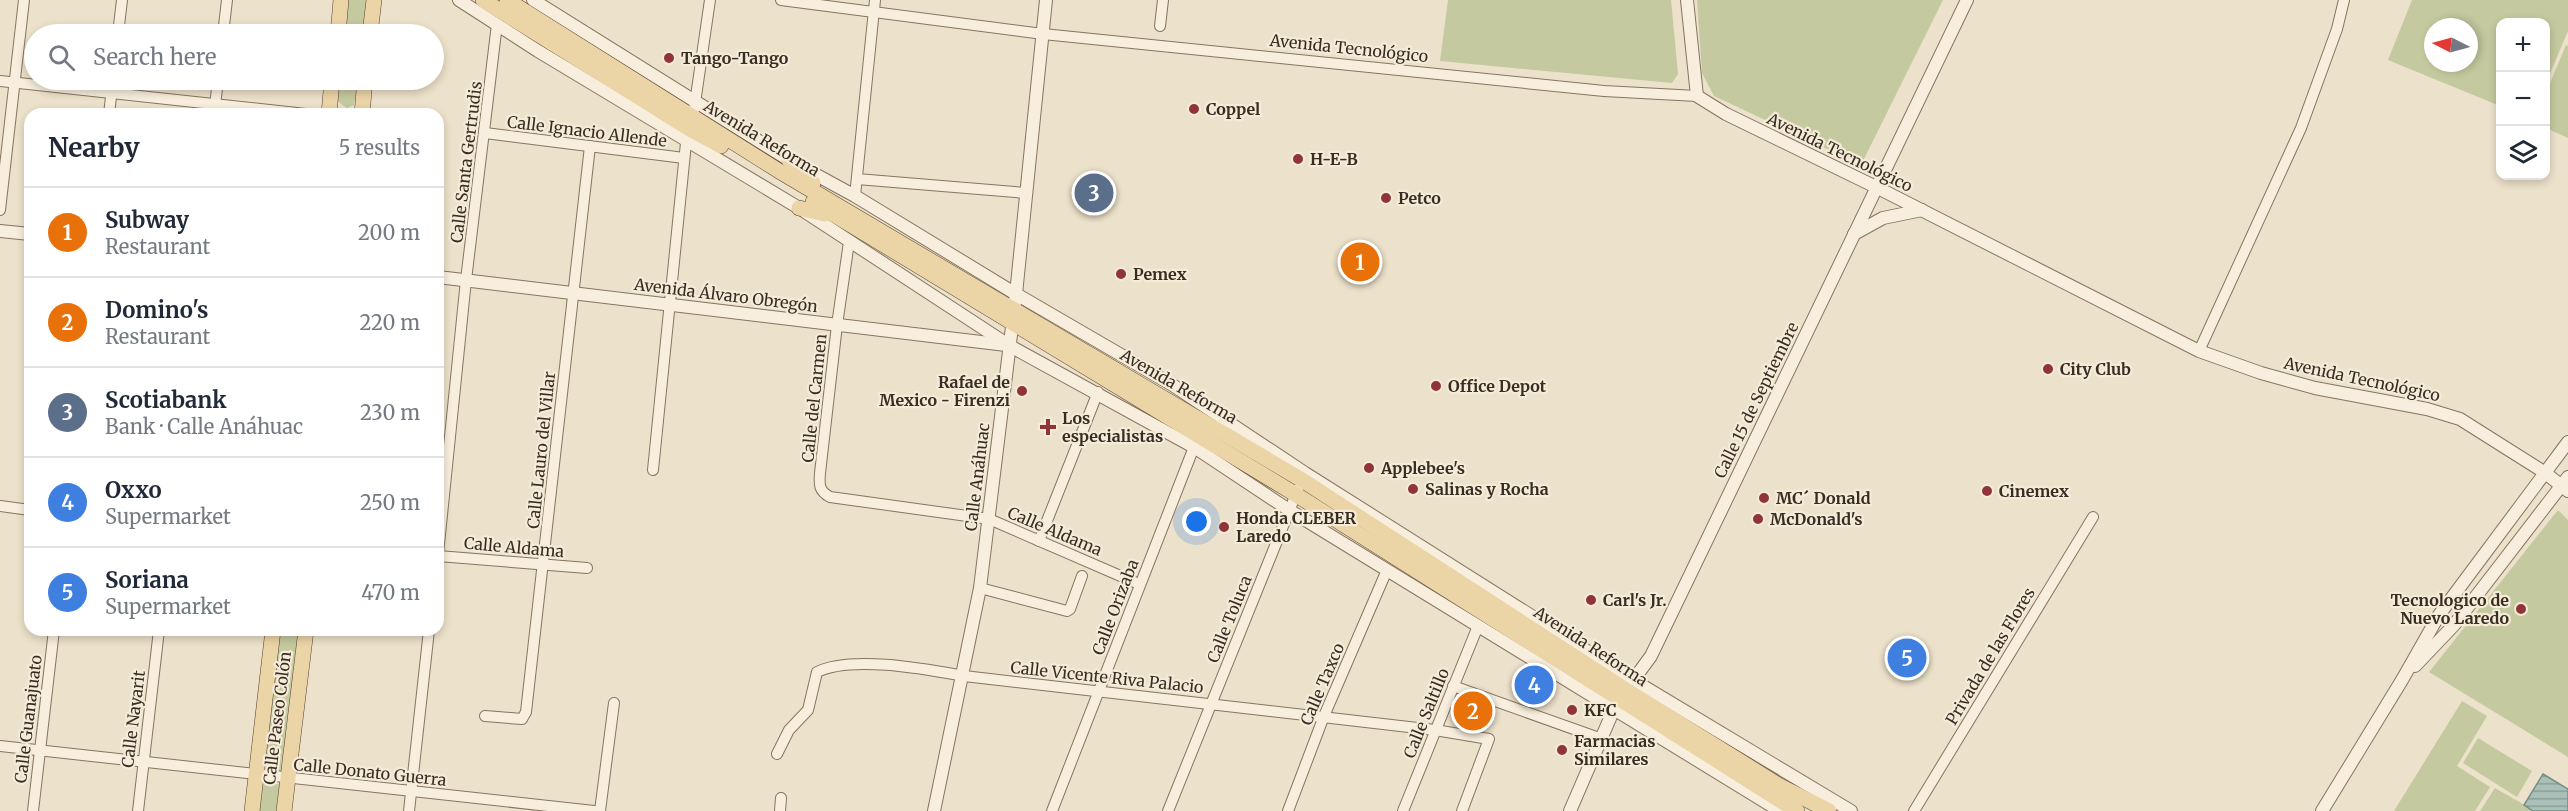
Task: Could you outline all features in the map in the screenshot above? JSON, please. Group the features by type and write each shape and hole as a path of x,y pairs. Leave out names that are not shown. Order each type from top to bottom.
{"main road":[{"path":"339,24 341,0"},
{"path":"371,24 374,0"},
{"name":"Avenida Reforma","path":"483,0 691,122 1013,317 1172,420 1623,694 1780,786 1829,811"},
{"name":"Avenida Reforma","path":"507,0 691,122"},
{"path":"330,108 332,90"},
{"path":"363,108 364,90"},
{"path":"789,160 836,210"},
{"path":"799,208 836,210"},
{"name":"Avenida Reforma","path":"1013,317 1304,476 1797,811"},
{"path":"1172,420 1186,433 1194,447"},
{"name":"Calle Paseo Colón","path":"252,811 272,636"},
{"name":"Calle Paseo Colón","path":"284,811 305,636"}],"street":[{"path":"0,210 24,0"},
{"path":"119,24 122,0"},
{"path":"224,24 227,0"},
{"name":"Avenida Reforma","path":"459,0 497,24 691,122 789,160 855,196 1016,294 1171,384 1304,476"},
{"path":"653,470 684,158 710,0"},
{"name":"Avenida Tecnológico","path":"781,0 874,5 1043,34 1605,91 1696,96 1726,114 1922,210 2199,351 2315,388 2445,413 2475,427 2566,485"},
{"name":"Calle Anáhuac","path":"934,811 964,676 980,588 1016,294 1046,0"},
{"path":"1160,26 1163,0"},
{"path":"1687,0 1696,96"},
{"name":"Calle 15 de Septiembre","path":"1570,811 1599,738 1623,694 1651,656 1966,0"},
{"path":"2199,351 2301,128 2337,29 2344,0"},
{"name":"Avenida Reforma","path":"540,2 799,208 1010,346 1098,392 1194,447 1289,510 1478,627 1623,694 1851,811"},
{"path":"855,196 874,5"},
{"name":"Calle Santa Gertrudis","path":"444,496 466,280 497,24"},
{"path":"0,81 24,83"},
{"path":"80,90 208,108"},
{"path":"111,108 112,90"},
{"path":"215,108 217,90"},
{"name":"Calle Ignacio Allende","path":"485,133 684,158"},
{"name":"Calle Lauro del Villar","path":"485,716 522,719 526,712 590,146"},
{"path":"856,179 1026,193"},
{"path":"1854,234 1883,218 1922,210"},
{"path":"0,231 24,233"},
{"name":"Calle del Carmen","path":"819,486 849,242"},
{"name":"Avenida Álvaro Obregón","path":"444,278 1010,346"},
{"path":"1039,541 1098,392"},
{"path":"2322,811 2439,615 2544,471 2568,442"},
{"name":"Calle Orizaba","path":"1052,811 1194,447"},
{"name":"Calle Toluca","path":"1168,811 1304,476"},
{"path":"2402,680 2454,625 2566,485"},
{"name":"Calle Aldama","path":"819,486 823,493 830,497 989,519 1139,584"},
{"path":"0,506 24,509"},
{"name":"Privada de las Flores","path":"1914,811 2092,517"},
{"name":"Calle Aldama","path":"444,556 588,568"},
{"name":"Calle Taxco","path":"1288,811 1324,716 1387,570"},
{"path":"980,588 1067,611 1070,609 1082,576"},
{"name":"Calle Saltillo","path":"1403,811 1478,627"},
{"name":"Calle Guanajuato","path":"33,811 53,636"},
{"name":"Calle Nayarit","path":"138,811 158,636"},
{"path":"409,811 428,636"},
{"name":"Calle Vicente Riva Palacio","path":"777,754 789,730 808,710 817,672 831,665 906,666 964,676 1324,716 1489,739 1462,811"},
{"path":"1453,686 1599,738"},
{"name":"Avenida Reforma","path":"1623,694 1780,811"},
{"path":"600,811 614,703"},
{"name":"Calle Donato Guerra","path":"0,746 143,764 594,811"},
{"path":"780,811 781,798"}],"green space":[{"path":"346,0 368,0 365,24 343,24"},
{"path":"1448,0 1671,0 1678,74 1672,83 1440,61"},
{"path":"1697,0 1943,0 1861,165 1714,96 1702,73"},
{"path":"2412,0 2568,0 2568,31 2550,74 2550,18 2496,18 2496,104 2388,60"},
{"path":"2566,45 2568,46 2568,138 2550,130 2550,83"},
{"path":"338,90 357,90 354,105 347,108 337,101"},
{"path":"2558,510 2568,520 2568,757 2429,672"},
{"path":"277,636 300,636 286,774 261,771"},
{"path":"2462,701 2487,716 2457,766 2490,787 2475,811 2394,811"},
{"path":"2478,738 2532,771 2517,797 2463,763"},
{"path":"260,782 285,785 282,811 256,811"},
{"path":"2495,788 2535,811 2480,811"}],"water":[{"path":"2543,774 2568,789 2568,811 2533,811 2524,805"}],"place":[{"name":"Tango-Tango","path":"669,58"},
{"name":"Coppel","path":"1194,109"},
{"name":"H-E-B","path":"1298,159"},
{"name":"Scotiabank","path":"1094,193"},
{"name":"Petco","path":"1386,198"},
{"name":"Subway","path":"1360,262"},
{"name":"Pemex","path":"1121,274"},
{"name":"City Club","path":"2048,369"},
{"name":"Office Depot","path":"1436,386"},
{"name":"Rafael de Mexico - Firenzi","path":"1022,391"},
{"name":"Los especialistas","path":"1048,427"},
{"name":"Applebee's","path":"1369,468"},
{"name":"Salinas y Rocha","path":"1413,489"},
{"name":"Cinemex","path":"1987,491"},
{"name":"MC´ Donald","path":"1764,498"},
{"name":"McDonald's","path":"1758,519"},
{"name":"Honda CLEBER Laredo","path":"1224,527"},
{"name":"Carl's Jr.","path":"1591,600"},
{"name":"Tecnologico de Nuevo Laredo","path":"2521,609"},
{"name":"Soriana","path":"1907,658"},
{"name":"Oxxo","path":"1534,685"},
{"name":"KFC","path":"1572,710"},
{"name":"Domino's","path":"1473,711"},
{"name":"Farmacias Similares","path":"1562,750"}]}
